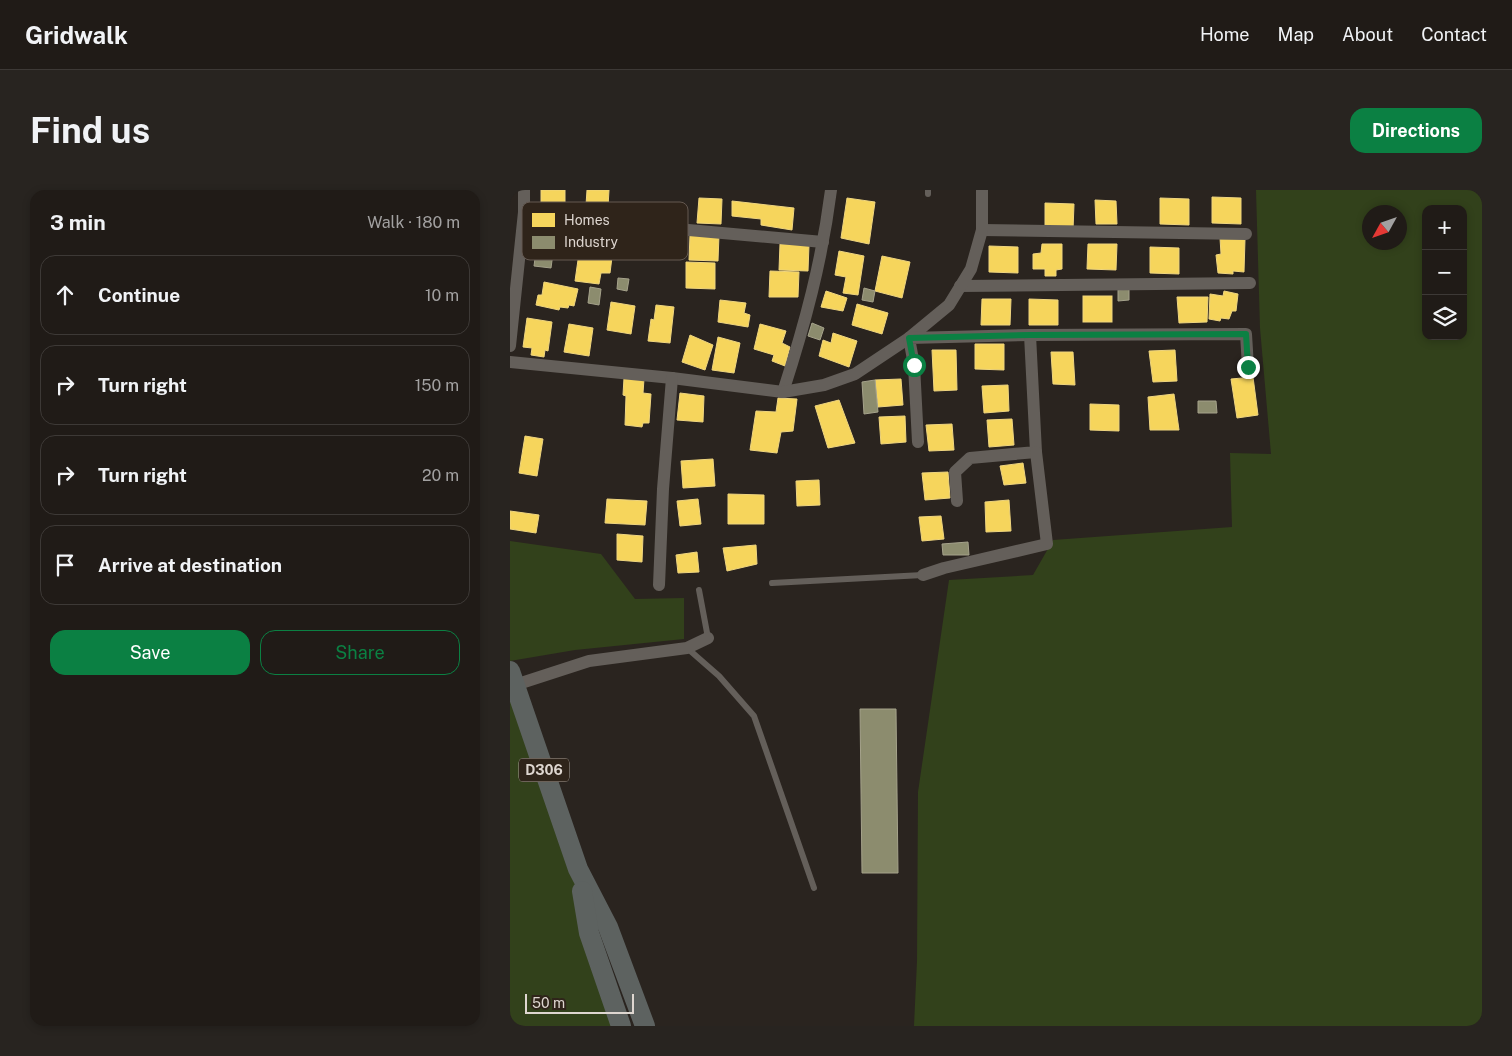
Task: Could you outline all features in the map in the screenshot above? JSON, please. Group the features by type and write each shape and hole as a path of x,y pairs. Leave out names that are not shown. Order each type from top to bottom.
{"main road":[{"name":"D306","path":"512,678 578,869 608,927 646,1026"},
{"name":"D306","path":"578,869 589,933 621,1026"}],"street":[{"path":"783,392 807,318 823,242 831,190"},
{"path":"510,362 672,378 783,392 824,385 855,374 909,338 948,305 971,269 982,230 982,190"},
{"path":"688,230 823,242"},
{"path":"982,230 1246,234"},
{"path":"510,346 522,231"},
{"path":"960,286 1250,283"},
{"path":"909,338 1030,335 1246,334 1248,367"},
{"path":"923,575 944,568 1047,544 1036,452 1030,335"},
{"path":"909,338 914,365 918,442"},
{"path":"659,585 663,489 672,378"},
{"path":"957,501 954,472 970,458 1036,452"},
{"path":"512,678 589,661 687,648 708,638"}],"lane":[{"path":"772,583 923,575"},
{"path":"699,590 708,638"},
{"path":"687,648 719,676 754,716 814,888"}],"green space":[{"path":"1256,190 1482,190 1482,1026 914,1026 917,961 918,792 949,580 1033,575 1053,540 1232,527 1230,453 1271,454 1260,328"},
{"path":"510,541 601,554 635,599 684,598 684,639 575,650 510,661"},
{"path":"510,671 621,1026 510,1026"}],"building: Homes":[{"path":"541,190 565,190 565,202 541,202"},
{"path":"587,190 609,190 608,202 586,202"},
{"path":"1212,197 1241,198 1241,224 1212,223"},
{"path":"699,198 722,199 721,224 697,223"},
{"path":"847,198 875,202 869,244 841,238"},
{"path":"1160,198 1189,199 1189,225 1160,224"},
{"path":"1095,200 1116,201 1117,224 1096,224"},
{"path":"732,201 794,208 792,230 761,225 761,219 732,216"},
{"path":"1045,203 1074,204 1073,230 1045,229"},
{"path":"690,235 719,235 718,261 689,260"},
{"path":"1220,238 1245,239 1244,272 1233,271 1233,274 1218,273 1216,255 1221,254"},
{"path":"780,244 809,245 808,271 779,270"},
{"path":"1042,244 1062,244 1062,269 1056,270 1056,276 1045,276 1045,269 1033,269 1033,254 1041,253"},
{"path":"1088,244 1117,244 1116,270 1087,269"},
{"path":"989,246 1018,247 1018,273 989,272"},
{"path":"1150,247 1179,248 1179,274 1150,273"},
{"path":"839,251 864,256 858,295 843,293 846,277 835,275"},
{"path":"882,256 910,262 902,298 875,291"},
{"path":"578,260 612,260 610,273 601,273 599,284 575,281"},
{"path":"686,262 715,263 715,289 686,288"},
{"path":"770,271 799,272 798,297 769,297"},
{"path":"544,282 578,289 574,306 569,305 568,308 560,307 559,310 536,305 538,295 542,295"},
{"path":"826,291 847,298 843,311 821,307"},
{"path":"1224,291 1238,294 1236,311 1232,311 1229,319 1221,318 1220,321 1209,319 1210,294 1223,296"},
{"path":"1083,296 1112,296 1112,322 1083,322"},
{"path":"1177,297 1208,297 1207,322 1179,323"},
{"path":"982,299 1011,299 1010,325 981,325"},
{"path":"1029,299 1058,300 1058,325 1029,325"},
{"path":"720,300 746,303 744,313 750,315 748,327 718,322"},
{"path":"611,302 635,306 631,334 607,330"},
{"path":"857,304 888,313 882,334 852,325"},
{"path":"656,305 674,307 670,343 648,341 651,319 654,320"},
{"path":"527,318 552,322 548,351 545,350 544,357 531,355 532,348 523,347"},
{"path":"569,324 593,328 589,356 564,352"},
{"path":"760,324 786,331 782,343 790,347 785,366 772,361 774,355 754,349"},
{"path":"833,333 857,341 849,367 819,356 823,340 831,343"},
{"path":"690,335 713,345 705,370 682,362"},
{"path":"718,337 740,343 734,373 712,370"},
{"path":"975,344 1004,344 1004,370 975,369"},
{"path":"932,350 956,350 957,390 934,391"},
{"path":"1175,350 1177,381 1153,382 1149,351"},
{"path":"1051,352 1073,352 1075,385 1053,384"},
{"path":"1253,377 1258,415 1237,418 1231,379"},
{"path":"624,378 644,379 643,393 651,394 649,423 643,423 642,427 625,425 626,396 623,395"},
{"path":"901,379 903,405 878,407 875,380"},
{"path":"1008,385 1009,411 984,413 982,386"},
{"path":"680,393 704,396 703,422 677,420"},
{"path":"1174,394 1179,430 1150,430 1148,397"},
{"path":"778,398 797,399 793,431 781,432 777,453 750,450 756,411 776,412"},
{"path":"839,400 855,443 828,448 815,406"},
{"path":"1090,404 1119,405 1119,431 1090,430"},
{"path":"905,416 906,442 881,444 879,417"},
{"path":"1012,419 1014,445 989,447 987,420"},
{"path":"952,424 954,450 929,451 926,425"},
{"path":"525,436 543,439 537,476 519,473"},
{"path":"713,459 715,486 683,488 681,461"},
{"path":"1023,463 1026,483 1004,485 1000,466"},
{"path":"948,472 950,498 925,500 922,473"},
{"path":"819,480 820,505 797,506 796,481"},
{"path":"728,494 764,495 764,524 728,524"},
{"path":"607,499 647,501 645,525 605,523"},
{"path":"698,499 701,524 680,526 677,501"},
{"path":"1009,500 1011,531 986,532 985,502"},
{"path":"510,511 539,515 536,533 510,529"},
{"path":"941,516 944,539 922,541 919,517"},
{"path":"617,534 643,536 642,562 617,560"},
{"path":"756,545 757,564 727,571 723,548"},
{"path":"697,552 699,572 678,573 676,555"}],"building: Industry":[{"path":"535,260 552,260 551,268 534,266"},
{"path":"618,278 629,279 627,291 617,289"},
{"path":"590,287 601,289 599,305 588,303"},
{"path":"864,288 875,291 873,302 862,300"},
{"path":"1129,289 1129,300 1118,301 1118,290"},
{"path":"812,323 824,328 820,340 808,336"},
{"path":"875,380 878,412 864,414 862,382"},
{"path":"1198,401 1216,401 1217,413 1198,413"},
{"path":"968,542 969,555 943,555 942,544"},
{"path":"860,709 896,709 898,873 862,873"}],"route":[{"path":"914,365 909,338 1030,335 1246,334 1248,367"}]}
